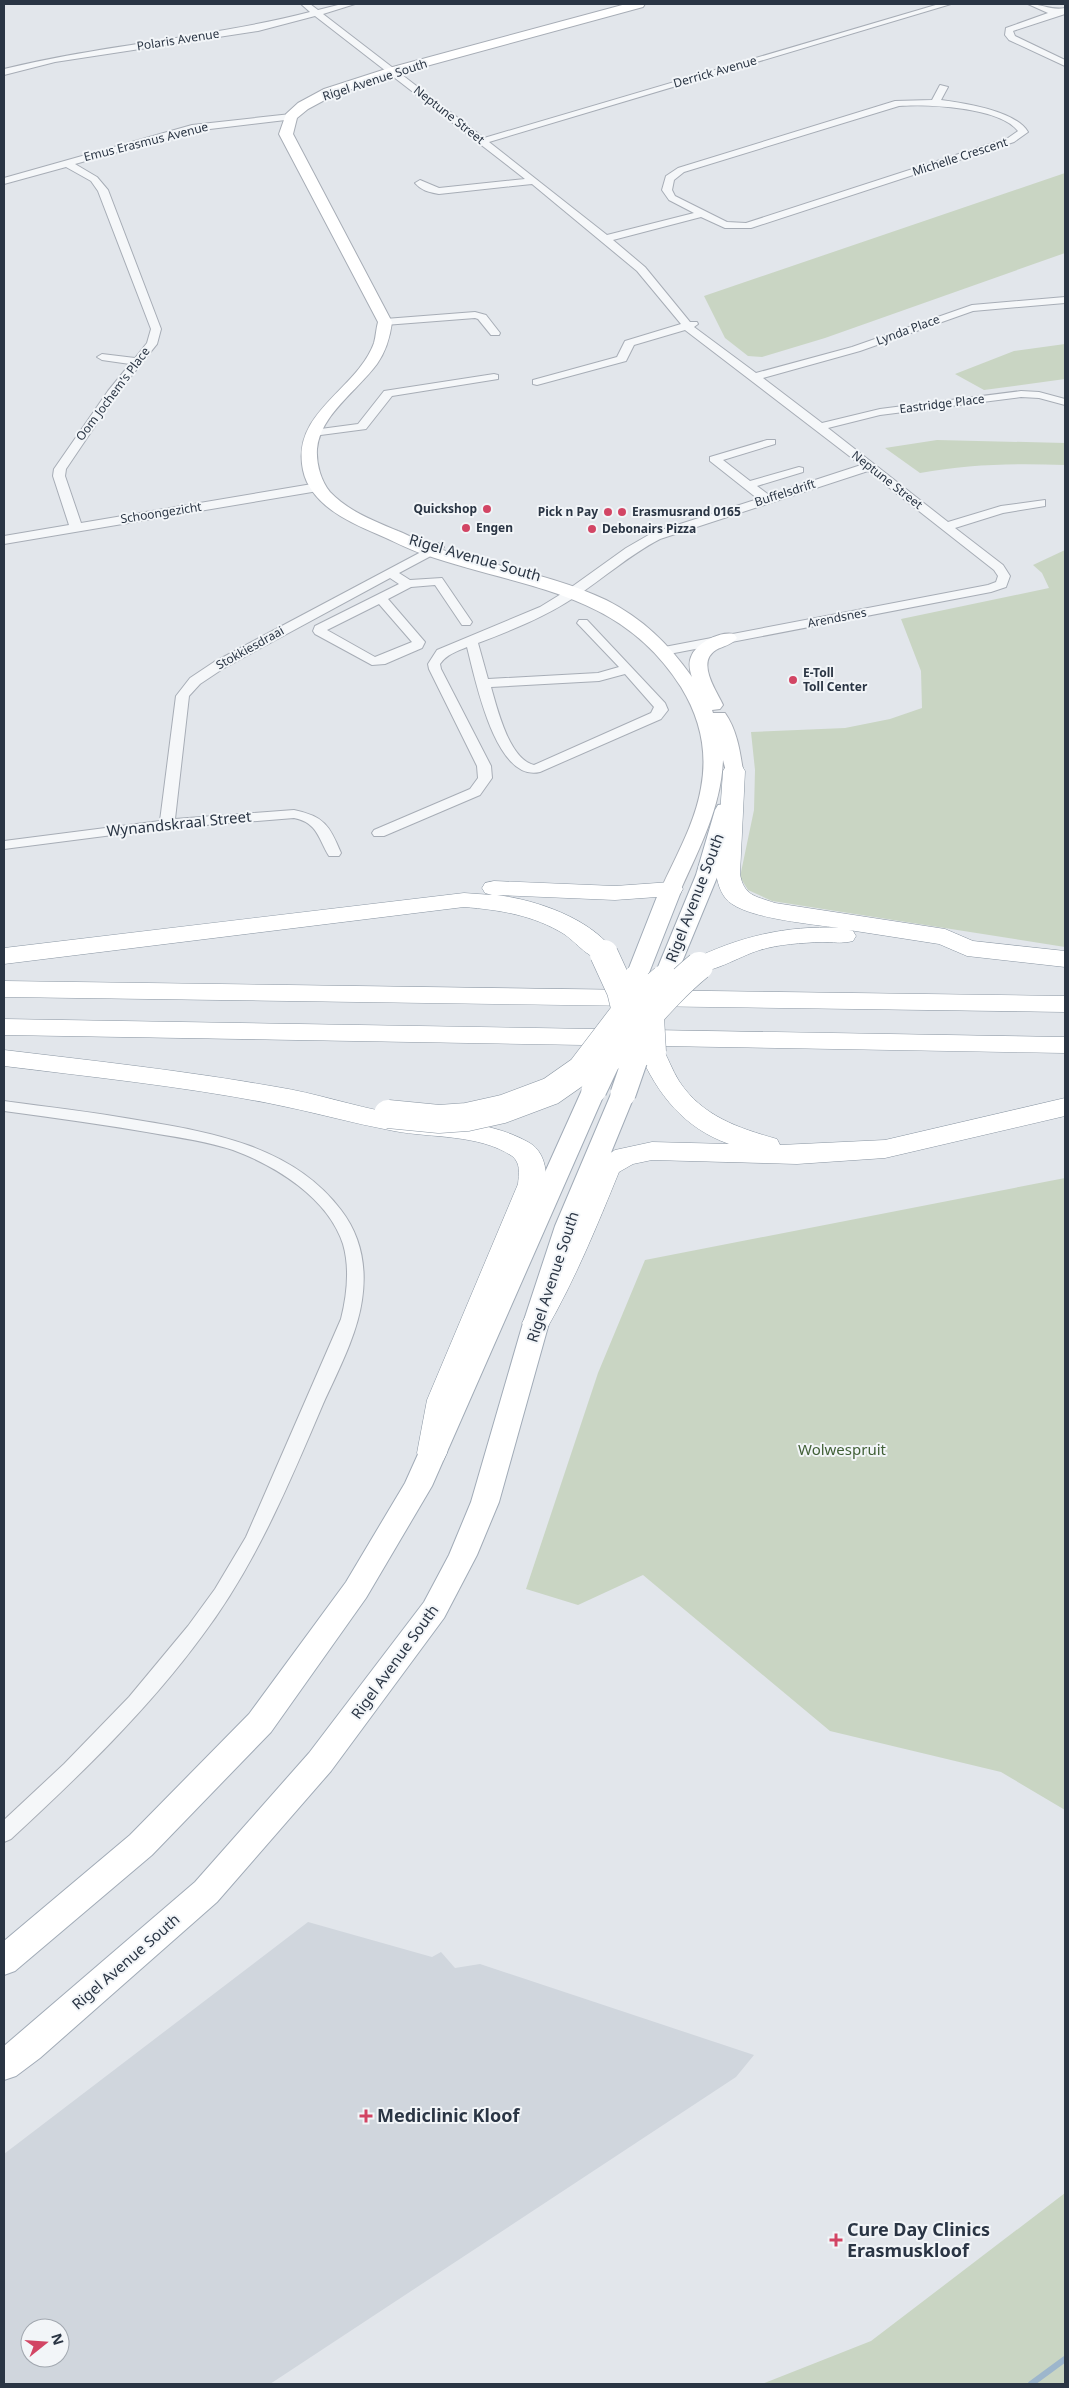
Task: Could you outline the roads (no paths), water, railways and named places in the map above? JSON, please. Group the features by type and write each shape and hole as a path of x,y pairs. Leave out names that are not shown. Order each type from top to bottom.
{"highway":[{"path":"734,771 732,834 728,874 730,886 734,894 740,899 757,907 770,910 945,938 967,948"},
{"path":"245,926 470,888 615,893 672,889"},
{"path":"4,956 415,904 464,900 492,901 539,911 565,922 587,937 604,954 639,1021 658,1068 681,1104 706,1123 732,1136 788,1149 875,1145 949,1134"},
{"path":"4,1058 165,1078 388,1114 439,1120 467,1117 503,1109 551,1091 639,1021 677,984 699,966 743,946 808,935 839,935 1065,959"},
{"path":"609,1059 639,1021 664,979"},
{"path":"4,989 1065,1004"},
{"path":"4,1027 1065,1045"},
{"path":"263,1093 400,1123 502,1141 519,1148 534,1168 532,1184 442,1400 432,1453"},
{"path":"536,1323 559,1281 591,1202 608,1167 616,1161 637,1153 652,1152 744,1156 838,1154 885,1149 1065,1107"}],"main road":[{"name":"Rigel Avenue South","path":"291,117 303,106 330,92 394,71 639,4"},
{"path":"291,117 286,128 288,141 385,322"},
{"name":"Rigel Avenue South","path":"385,322 385,329 376,353 325,415 313,433 308,455 318,487 332,503 352,516 410,544 435,549 575,591 618,614 690,663 715,708 729,742 734,771 720,838 700,895 664,979"},
{"path":"715,708 698,667 698,657 704,651 728,638"},
{"name":"Rigel Avenue South","path":"4,2065 28,2048 206,1892 320,1762 434,1610 463,1554 485,1502 536,1323 568,1226 623,1094 639,1021 652,940 708,801 713,772 714,747 711,729 702,705 670,649"},
{"name":"Rigel Avenue South","path":"4,1962 141,1845 260,1722 356,1590 418,1486 609,1059"}],"street":[{"name":"Neptune Street","path":"305,4 604,235 648,273 690,325 999,568 1004,576"},
{"name":"Polaris Avenue","path":"4,72 55,59 258,28 351,4"},
{"name":"Derrick Avenue","path":"482,141 947,4"},
{"path":"1032,4 1062,11"},
{"path":"1051,4 1062,11"},
{"path":"1062,11 1016,26 1009,30 1009,35 1065,63"},
{"path":"936,103 943,87"},
{"name":"Michelle Crescent","path":"908,102 936,103 982,109 1018,125 1023,132 1011,140 754,225 741,227 725,225 690,208 672,198 666,191 668,180 676,172 886,104 908,102"},
{"name":"Emus Erasmus Avenue","path":"4,181 192,128 291,117"},
{"name":"Oom Jochem's Place","path":"67,162 101,186 153,318 156,335 152,344 137,361 70,451 60,468 59,476 76,527"},
{"path":"420,183 428,189 448,191 534,181"},
{"path":"604,235 690,208"},
{"path":"604,235 701,214"},
{"name":"Lynda Place","path":"755,377 856,349 972,308 1065,300"},
{"path":"385,322 475,315 482,317 495,332"},
{"path":"537,382 622,360 629,343 690,325"},
{"path":"102,357 137,361"},
{"path":"313,433 362,427 388,393 494,377"},
{"name":"Eastridge Place","path":"820,428 880,412 1021,394 1039,395 1065,402"},
{"path":"766,499 714,459 771,442"},
{"name":"Buffelsdrift","path":"379,833 475,792 485,778 484,766 436,673 434,664 442,653 536,614 575,591 636,546 656,536 870,466"},
{"path":"748,485 798,470"},
{"name":"Schoongezicht","path":"4,540 318,487"},
{"path":"946,527 1001,510 1041,503"},
{"name":"Stokkiesdraai","path":"167,824 183,696 189,687 209,670 435,549"},
{"path":"390,573 408,584"},
{"name":"Arendsnes","path":"670,649 990,588 1002,584 1004,576"},
{"path":"381,598 419,642 416,645 380,661 372,661 320,633 319,629 408,584 438,581 466,622"},
{"path":"471,640 500,736 519,764 534,769 656,716 661,710 660,706 628,669 583,623"},
{"path":"483,683 599,677 628,669"},
{"name":"Wynandskraal Street","path":"4,844 167,824 285,814 304,815 319,823 326,833 334,853"},
{"path":"4,1106 147,1126 210,1138 246,1149 273,1161 302,1181 325,1203 342,1224 351,1244 355,1279 354,1303 350,1320 309,1417 246,1554 199,1627 126,1714 57,1784 4,1833"}],"waterway":[{"name":"Wolwespruit","path":"1031,2384 1065,2359"}],"place":[{"name":"Quickshop","path":"487,509"},
{"name":"Pick n Pay","path":"608,512"},
{"name":"Erasmusrand 0165","path":"622,512"},
{"name":"Engen","path":"466,528"},
{"name":"Debonairs Pizza","path":"592,529"},
{"name":"E-Toll Toll Center","path":"793,680"},
{"name":"Mediclinic Kloof","path":"366,2116"},
{"name":"Cure Day Clinics Erasmuskloof","path":"836,2240"}]}
